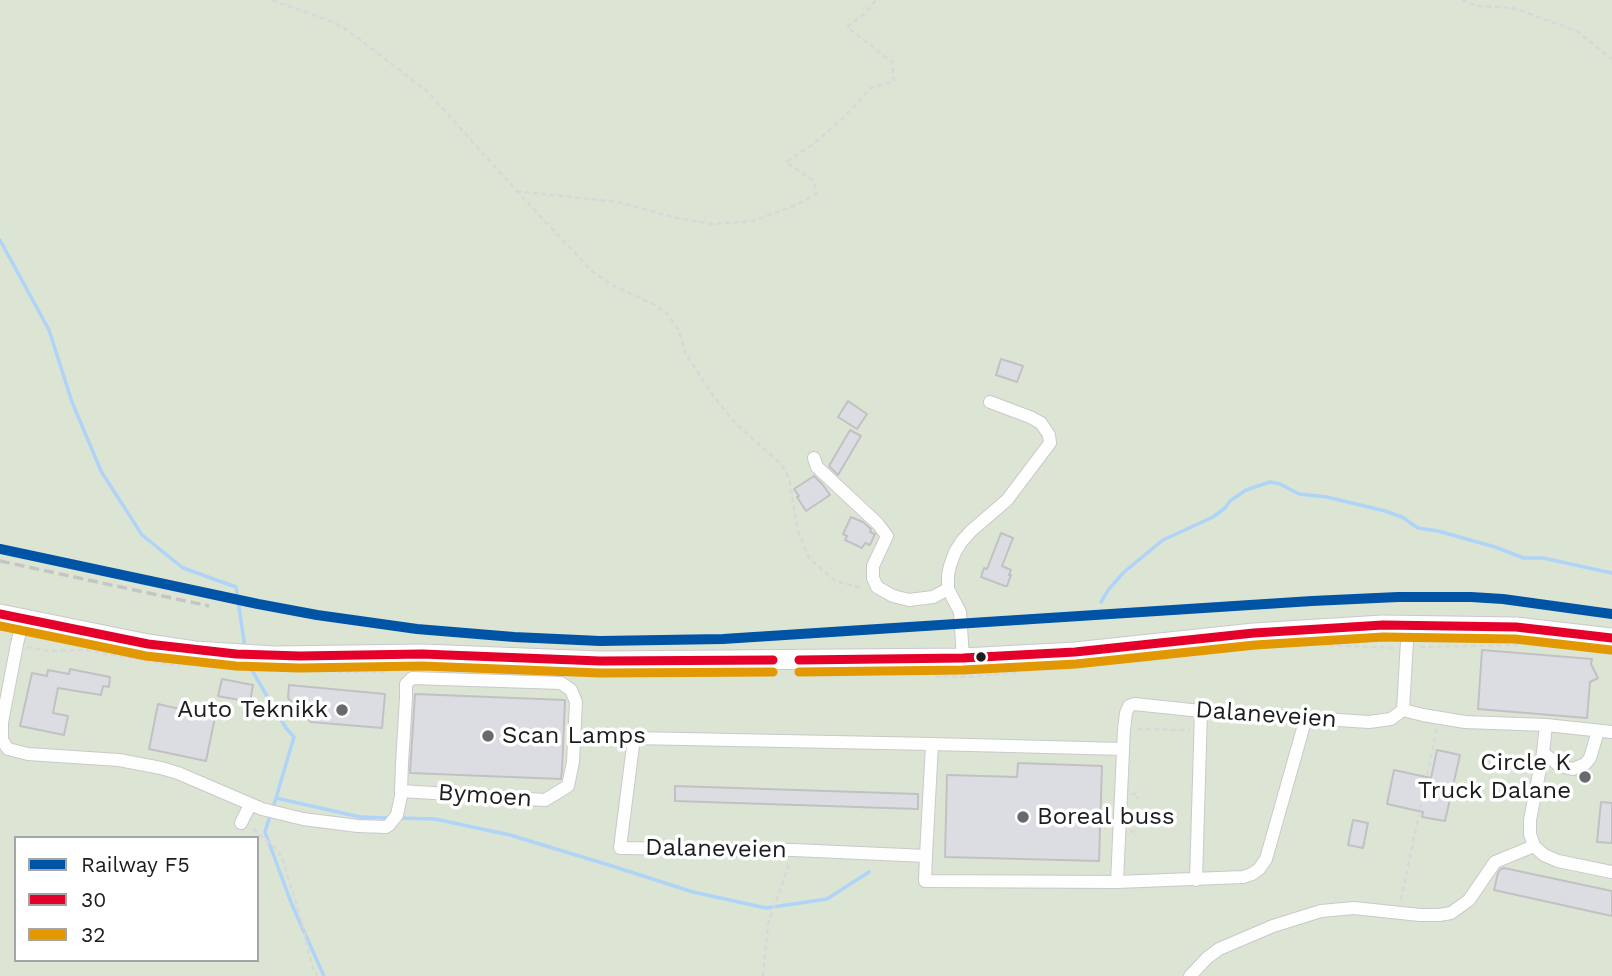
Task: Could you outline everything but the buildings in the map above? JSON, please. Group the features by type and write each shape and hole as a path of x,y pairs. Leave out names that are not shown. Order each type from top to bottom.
{"highway":[{"path":"0,614 195,651 300,656 422,654 600,661 963,658 1075,652 1305,629 1408,624 1516,627 1612,638"}],"lane":[{"path":"963,658 960,612 948,589 950,566 962,541 1007,500 1049,443 1049,435 1044,426 990,402"},
{"path":"814,458 817,467 878,524 887,536 873,566 873,578 877,587 893,596 909,600 933,597 948,589"},
{"name":"Bymoen","path":"23,619 2,722 2,740 8,749 27,754 119,760 161,768 250,804 303,819 386,827 397,815 401,791 406,684 412,678 561,683 571,690 576,702 573,762 568,786 545,800 401,791"},
{"path":"1408,624 1404,710 1465,722 1546,725 1612,732"},
{"name":"Dalaneveien","path":"1124,729 1126,713 1129,706 1134,704 1369,722 1391,719 1404,710"},
{"path":"1196,880 1201,711"},
{"path":"932,744 925,881 1118,882 1243,877 1259,869 1266,859 1306,718"},
{"path":"1546,725 1530,820 1530,834 1534,846 1544,855 1558,861 1612,872"},
{"path":"1118,882 1124,729"},
{"path":"1543,753 1560,766 1573,769 1585,764 1591,756 1598,731"},
{"name":"Dalaneveien","path":"926,856 794,850 620,848 634,738 1123,749"},
{"path":"241,823 250,804"},
{"path":"1190,976 1219,948 1273,926 1321,911 1354,908 1420,915 1451,913 1469,900 1495,862 1534,846"}],"path":[{"path":"272,0 333,22 350,32 428,92 593,272 612,285 666,312 678,329 686,354 713,397 737,425 782,465 789,478 798,531 809,558 835,581 860,588 877,587"},
{"path":"516,191 618,202 677,218 712,224 753,221 796,205 816,194 814,181 786,162 813,145 871,88 894,81 892,62 847,27 876,0"},
{"path":"1462,0 1477,6 1513,8 1577,31 1612,59"},
{"path":"1398,913 1439,718"},
{"path":"1124,729 1200,731"},
{"path":"241,823 258,832 284,861 317,976"},
{"path":"763,976 768,924 794,850"}],"green space":[{"path":"0,0 1612,0 1612,976 0,976"}],"waterway":[{"path":"0,240 49,330 72,402 101,471 142,535 183,568 236,587 245,648"},
{"path":"1101,602 1124,572 1163,540 1213,517 1246,490 1270,482 1299,494 1327,497 1385,511 1402,517 1418,528 1495,547 1524,558 1543,558 1612,573"},
{"path":"247,662 294,737 276,798"},
{"path":"273,808 276,798 360,817 392,818"},
{"path":"270,816 265,832 292,905 324,976"},
{"path":"399,818 435,819 510,835 693,892 766,908 827,899 869,872"}],"railway":[{"path":"0,561 209,606"}],"rail line":[{"name":"F5","path":"0,549 317,615 417,629 600,641 723,639 1398,597 1503,599 1612,614"}],"transit line":[{"name":"30","path":"0,614 148,644 236,654 422,654 600,661 773,660"},
{"name":"30","path":"799,660 963,658 1075,652 1254,633 1383,625 1516,627 1612,638"},
{"name":"32","path":"0,626 146,656 236,666 422,666 600,673 773,672"},
{"name":"32","path":"799,672 963,670 1076,664 1255,645 1383,637 1515,639 1611,650"}],"place":[{"name":"Auto Teknikk","path":"342,710"},
{"name":"Scan Lamps","path":"488,736"},
{"name":"Circle K Truck Dalane","path":"1585,777"},
{"name":"Boreal buss","path":"1023,817"}]}
